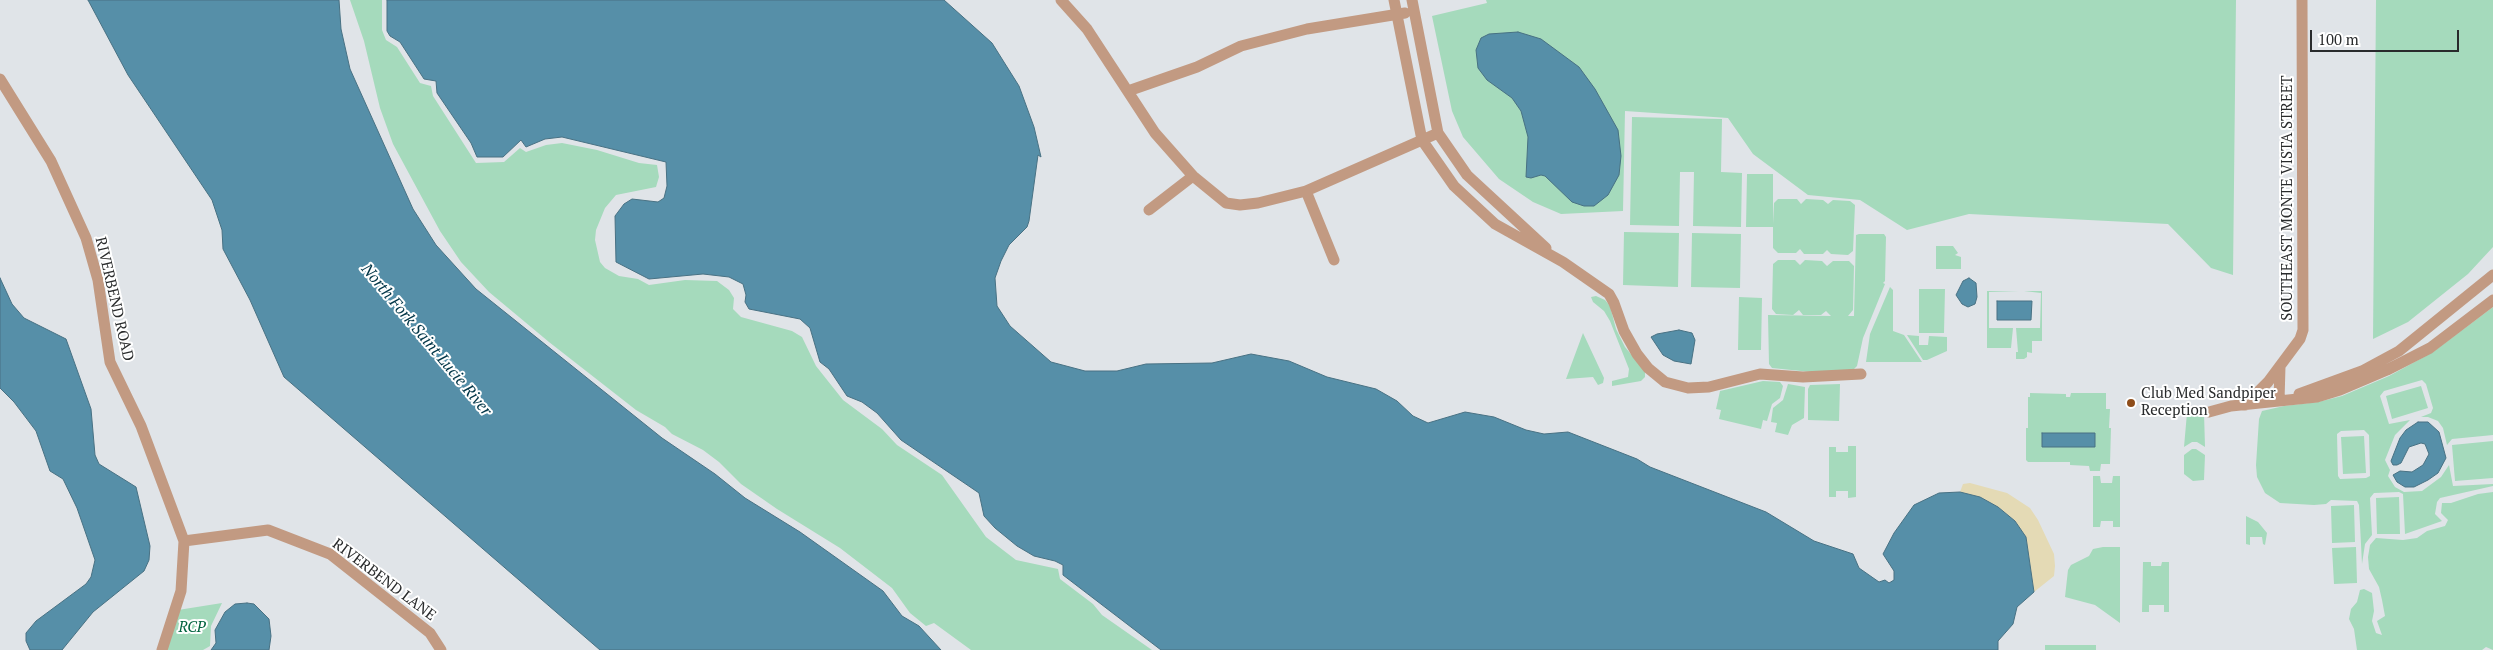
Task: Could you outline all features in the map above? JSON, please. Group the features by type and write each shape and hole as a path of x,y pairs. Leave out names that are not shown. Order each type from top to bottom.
{"street":[{"path":"1061,0 1086,29 1155,133 1194,176 1226,203 1240,205 1258,203 1306,191 1438,133"},
{"path":"1394,0 1422,140 1454,186 1495,224 1563,262 1609,294 1618,310 1624,331 1636,354 1648,368 1665,382 1688,388 1709,387 1760,374 1803,377 1861,374"},
{"name":"SOUTHEAST MONTE VISTA STREET","path":"2245,405 2268,382 2303,330 2302,0"},
{"path":"1128,91 1197,67 1241,46 1306,29 1397,15 1413,6 1438,133 1468,175 1563,262"},
{"name":"RIVERBEND ROAD","path":"0,79 50,161 86,238 98,280 110,362 141,426 184,541 181,591 162,650"},
{"path":"1149,210 1194,176"},
{"path":"1306,191 1334,260"},
{"path":"2279,400 2362,371 2399,351 2493,275"},
{"path":"2209,412 2325,394 2387,370 2430,348 2493,300"},
{"path":"2279,400 2280,366"},
{"name":"RIVERBEND LANE","path":"184,541 268,530 330,554 430,633 441,650"}],"green space":[{"path":"350,0 382,0 382,30 386,40 397,47 420,83 431,86 433,96 476,163 504,162 520,148 526,152 546,145 562,143 597,150 639,163 657,165 659,177 656,187 616,195 605,208 596,230 595,240 600,262 605,268 619,276 638,279 649,285 685,280 717,281 729,290 734,298 733,309 741,317 792,331 802,337 816,366 843,400 882,429 897,445 942,475 986,537 1016,560 1058,569 1060,579 1093,604 1102,615 1152,650 971,650 934,623 926,626 910,613 892,588 840,548 741,484 719,462 703,450 672,434 665,427 636,410 549,342 489,292 461,262 440,231 393,144 380,108 364,41"},
{"path":"1486,0 2236,0 2233,275 2211,268 2168,224 1969,214 1907,230 1860,200 1808,195 1753,154 1728,118 1625,111 1623,211 1561,214 1533,202 1499,179 1463,137 1452,111 1432,16 1487,3"},
{"path":"2376,0 2493,0 2493,247 2468,274 2408,322 2373,339"},
{"path":"1632,117 1722,119 1721,172 1742,173 1741,227 1693,226 1694,172 1680,172 1679,226 1630,225"},
{"path":"1747,174 1773,174 1773,224 1774,203 1778,199 1797,199 1801,204 1806,199 1823,200 1828,204 1833,200 1850,201 1855,205 1853,251 1848,255 1831,254 1827,250 1823,254 1804,254 1800,249 1796,253 1778,253 1773,248 1773,227 1746,227"},
{"path":"1624,232 1679,233 1678,287 1623,285"},
{"path":"1692,233 1741,234 1740,288 1691,287"},
{"path":"1884,234 1886,237 1885,281 1883,283 1885,284 1863,338 1857,366 1853,370 1811,372 1772,368 1769,364 1768,315 1831,316 1826,311 1821,315 1803,315 1799,310 1793,315 1776,314 1772,309 1773,264 1778,260 1795,260 1800,265 1805,260 1822,261 1827,266 1833,261 1849,261 1854,266 1853,310 1848,316 1854,316 1856,235"},
{"path":"1936,246 1953,246 1958,253 1955,255 1961,257 1961,269 1936,269"},
{"path":"1890,287 1893,290 1893,331 1904,335 1922,362 1866,362 1870,334"},
{"path":"1919,289 1945,289 1944,333 1919,333"},
{"path":"1987,291 2019,291 1989,292 1989,328 2013,328 2011,348 1987,348"},
{"path":"2024,291 2042,291 2042,341 2032,341 2032,353 2027,352 2027,357 2024,359 2016,359 2016,352 2018,352 2016,328 2040,328 2041,293"},
{"path":"1596,296 1605,300 1610,306 1616,329 1625,347 1645,371 1645,377 1641,381 1612,386 1612,381 1628,377 1629,369 1610,321 1604,311 1593,302 1591,297"},
{"path":"1739,297 1762,298 1761,350 1738,350"},
{"path":"2493,307 2493,435 2452,439 2447,445 2443,428 2438,421 2428,417 2421,417 2431,413 2433,408 2426,384 2422,380 2384,391 2380,396 2389,424 2410,420 2395,435 2385,460 2390,470 2388,476 2395,487 2404,492 2422,491 2441,477 2449,465 2453,486 2493,484 2493,486 2440,498 2437,502 2435,514 2442,521 2405,534 2403,494 2399,492 2374,493 2370,498 2372,535 2365,544 2362,564 2359,505 2357,501 2331,500 2326,504 2314,505 2280,503 2265,493 2257,477 2256,465 2259,419 2262,411 2342,396 2389,376 2433,352","holes":["2364,430 2369,435 2370,476 2366,478 2340,479 2338,476 2337,434 2341,431"]},
{"path":"1583,333 1604,378 1603,383 1598,385 1593,377 1566,379"},
{"path":"1907,335 1919,336 1919,345 1928,345 1929,336 1947,337 1947,351 1923,360"},
{"path":"1763,381 1780,382 1783,386 1780,398 1772,404 1767,421 1763,420 1761,429 1719,419 1721,410 1716,409 1720,391"},
{"path":"1788,384 1805,387 1804,418 1792,425 1788,435 1775,432 1777,423 1771,422 1773,408 1783,400"},
{"path":"1840,384 1839,421 1808,420 1808,389 1810,385"},
{"path":"2421,386 2428,408 2392,419 2386,396"},
{"path":"2030,393 2066,394 2066,397 2070,397 2071,393 2106,393 2106,409 2110,409 2110,464 2101,464 2100,471 2090,471 2089,466 2070,465 2070,462 2028,462 2026,460 2026,428 2028,428 2028,397 2030,397"},
{"path":"2200,406 2204,413 2205,447 2197,442 2192,442 2184,447 2187,413 2191,407"},
{"path":"2364,436 2366,473 2343,474 2341,437"},
{"path":"2493,441 2493,478 2455,481 2452,445"},
{"path":"1848,446 1856,446 1856,497 1848,498 1848,491 1836,491 1836,497 1829,497 1829,447 1836,447 1836,452 1848,452"},
{"path":"2192,449 2196,449 2205,455 2204,480 2193,481 2184,474 2184,455"},
{"path":"2093,476 2100,476 2101,483 2112,483 2113,476 2120,476 2120,527 2113,527 2113,521 2101,521 2100,527 2093,527"},
{"path":"2493,492 2493,650 2486,647 2482,650 2357,650 2354,629 2349,619 2351,609 2357,602 2360,590 2364,589 2372,593 2374,611 2372,621 2376,633 2382,635 2377,621 2385,616 2379,587 2369,569 2368,557 2370,545 2376,538 2403,540 2417,538 2427,531 2445,526 2448,520 2441,513 2442,503 2451,503 2478,494"},
{"path":"2399,497 2400,534 2377,534 2376,498"},
{"path":"2354,505 2355,542 2332,543 2331,506"},
{"path":"2246,516 2258,522 2267,533 2265,545 2263,544 2262,537 2250,537 2250,545 2246,544"},
{"path":"2120,547 2120,623 2095,605 2065,597 2068,570 2071,565 2089,556 2093,549"},
{"path":"2356,547 2357,583 2334,584 2332,548"},
{"path":"2143,562 2151,562 2151,566 2161,566 2162,562 2169,562 2169,612 2164,612 2164,605 2149,605 2149,612 2142,612"},
{"name":"RCP","path":"222,603 211,626 210,646 203,650 165,650 178,610"},
{"path":"2045,645 2096,645 2096,650 2045,650"}],"sand":[{"path":"1970,483 2007,493 2030,508 2038,520 2054,554 2055,566 2054,576 2034,592 2026,537 2015,521 1998,507 1980,497 1960,492 1963,484"}],"water":[{"name":"North Fork Saint Lucie River","path":"88,0 339,0 341,29 350,69 413,209 436,245 476,289 662,438 715,474 745,498 800,532 883,591 902,616 919,626 941,650 600,650 284,377 250,300 223,249 222,230 212,200 128,75"},
{"path":"387,0 944,0 992,43 1019,86 1034,127 1041,157 1038,155 1029,221 1027,227 1009,245 1001,261 995,278 997,306 1010,326 1051,362 1085,371 1117,371 1146,364 1212,363 1251,354 1289,361 1327,377 1376,389 1397,401 1413,416 1428,423 1465,412 1494,417 1526,430 1544,434 1568,432 1637,459 1650,467 1766,512 1814,541 1853,554 1859,568 1879,582 1885,580 1889,583 1894,580 1894,571 1883,554 1894,533 1914,505 1939,493 1960,492 1980,497 1998,507 2015,521 2026,537 2034,592 2017,607 2013,624 1998,641 1998,650 1161,650 1063,575 1063,565 1034,556 1017,546 984,516 979,493 901,440 877,413 862,402 847,396 829,369 820,362 810,328 800,319 749,309 745,302 746,295 743,284 729,277 703,274 649,279 616,262 615,216 624,204 632,199 658,202 664,198 667,186 666,162 562,137 545,139 526,147 521,140 503,157 477,157 471,143 437,93 436,81 424,79 400,42 390,36 387,31"},
{"path":"1518,32 1541,39 1579,67 1595,89 1618,130 1621,156 1619,175 1608,195 1594,206 1584,206 1572,202 1545,176 1526,177 1528,137 1521,111 1512,98 1487,80 1478,68 1476,50 1481,38 1489,34"},
{"path":"0,278 12,304 24,318 66,339 91,409 95,455 99,464 136,487 150,546 149,560 144,571 93,612 62,650 30,650 26,641 26,633 36,621 86,584 91,577 95,560 77,508 63,479 50,471 36,431 14,402 0,388"},
{"path":"1969,278 1976,283 1977,297 1975,304 1968,307 1962,304 1956,295 1963,281"},
{"path":"1997,301 2032,301 2031,320 1997,320"},
{"path":"1679,330 1692,333 1695,340 1691,364 1674,361 1663,355 1651,337"},
{"path":"2418,422 2428,422 2439,432 2446,458 2438,473 2414,487 2405,487 2397,482 2393,475 2400,471 2412,472 2423,465 2429,454 2425,444 2421,443 2409,447 2401,463 2397,465 2393,465 2391,461 2400,438 2406,430"},
{"path":"2042,433 2095,433 2095,447 2042,447"},
{"path":"235,604 254,604 269,619 271,636 269,650 211,650 216,643 215,630 225,612"}],"place":[{"name":"Club Med Sandpiper Reception","path":"2131,403"}]}
